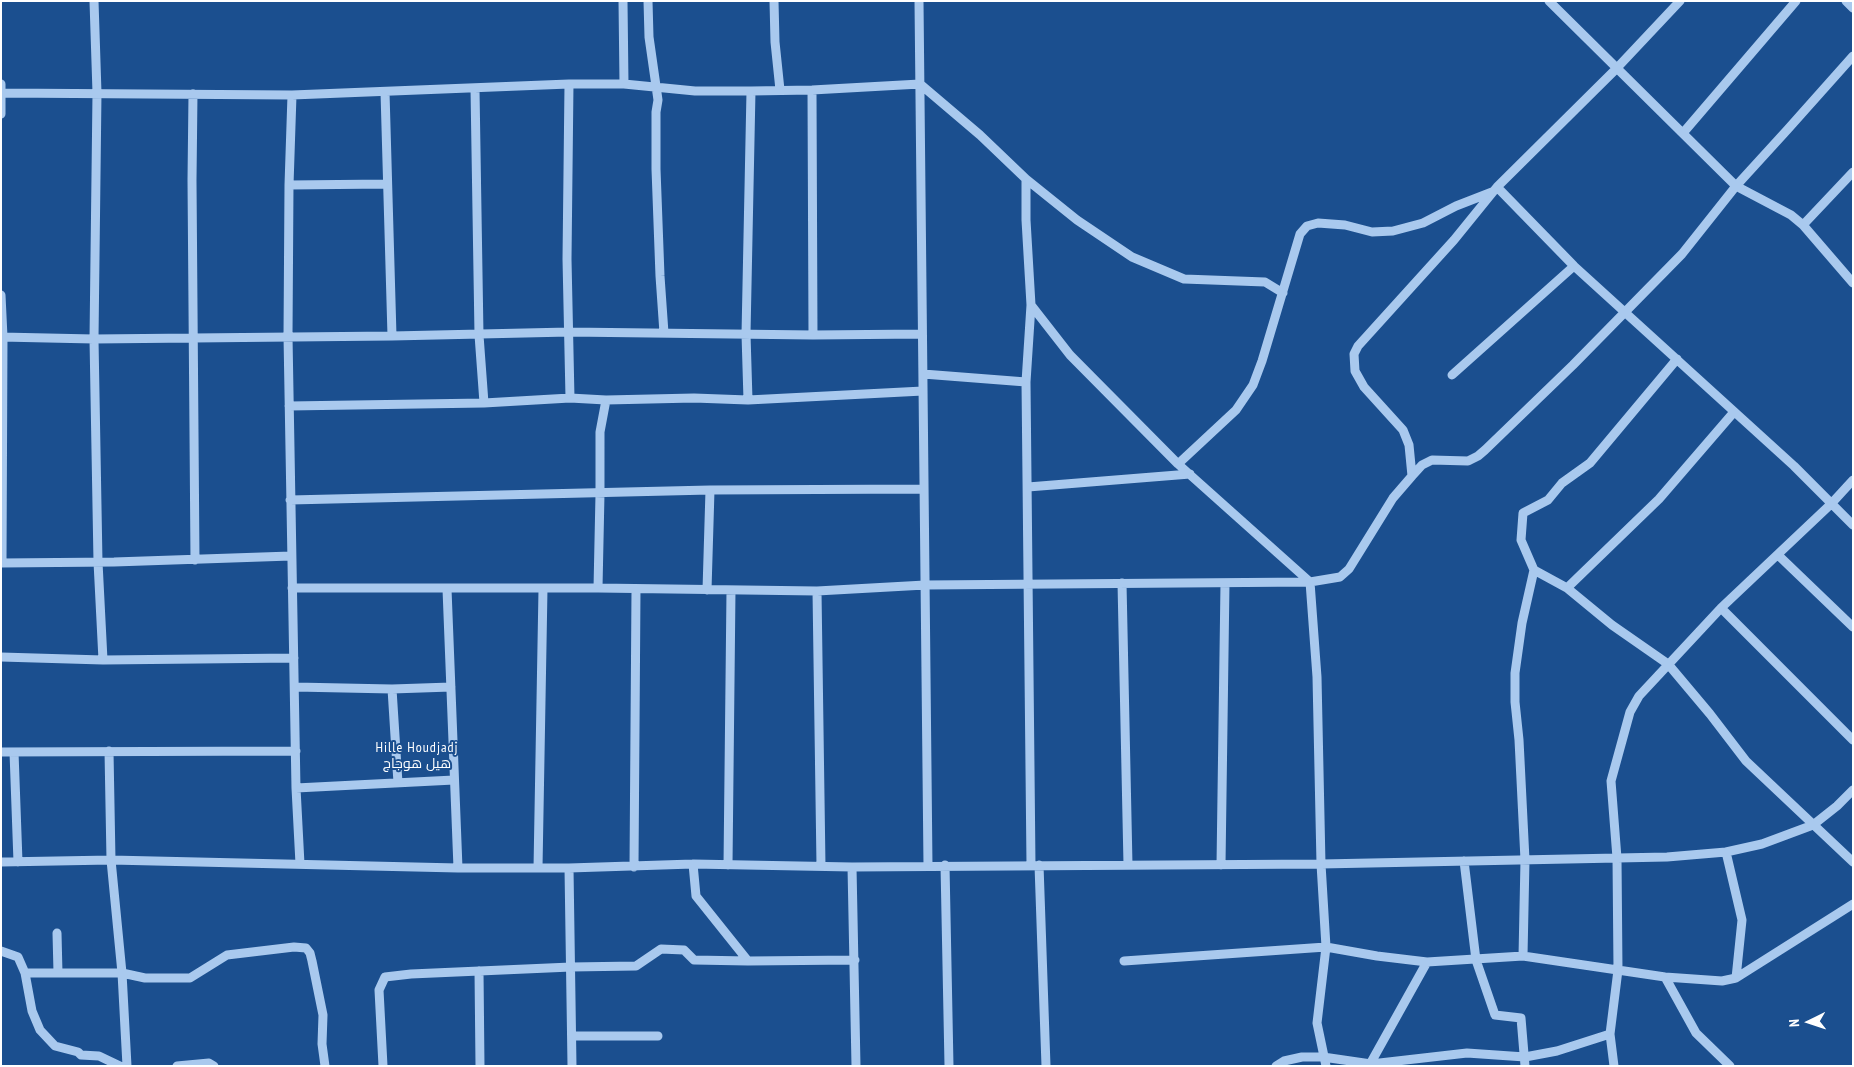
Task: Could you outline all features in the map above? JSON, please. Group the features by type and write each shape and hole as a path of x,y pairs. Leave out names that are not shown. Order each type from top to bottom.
{"street":[{"path":"94,1 97,93 94,339 98,562 103,660"},
{"path":"623,1 624,84"},
{"path":"648,1 649,37 658,100 656,112 656,160 664,334"},
{"path":"774,1 775,42 780,90"},
{"path":"919,1 928,865"},
{"path":"1549,1 1736,186 1791,215 1853,283"},
{"path":"1412,476 1409,444 1403,430 1359,379 1355,371 1354,354 1358,346 1454,240 1495,189 1616,69 1680,1"},
{"path":"1683,133 1796,1"},
{"path":"1846,1 1853,8"},
{"path":"292,588 598,588 817,591 925,584 1310,582 1340,577 1345,574 1393,498 1422,465 1432,460 1468,461 1478,456 1626,312 1682,254 1736,186 1853,56"},
{"path":"1,84 1,114"},
{"path":"1,93 292,95 568,84 624,84 696,91 751,91 812,90 920,84 980,135 1026,179 1077,220 1132,257 1184,279 1265,282 1283,293"},
{"path":"568,84 567,259 570,398"},
{"path":"475,89 479,335 484,403"},
{"path":"812,90 813,335"},
{"path":"748,400 746,334 751,91"},
{"path":"385,92 392,336"},
{"path":"193,94 192,180 196,560"},
{"path":"292,95 289,185 288,336 296,788 300,864"},
{"path":"1803,226 1853,172"},
{"path":"1026,179 1026,220 1031,305 1026,382 1035,865 1046,1066"},
{"path":"289,185 387,184"},
{"path":"1495,189 1574,266 1794,466 1853,525"},
{"path":"1178,464 1236,410 1253,385 1300,234 1307,226 1318,223 1345,225 1372,232 1393,231 1423,223 1495,189"},
{"path":"1452,375 1574,266"},
{"path":"1,295 2,563 196,560 291,556"},
{"path":"1031,305 1070,355 1178,464 1310,582 1317,677 1321,864 1326,947 1317,1023 1325,1061"},
{"path":"2,337 94,339 479,335 570,332 813,335 922,334"},
{"path":"1523,956 1525,860 1519,740 1515,702 1515,673 1522,624 1534,570 1522,540 1523,513 1548,500 1562,483 1590,463 1677,360"},
{"path":"923,374 1026,382"},
{"path":"289,406 484,403 570,398 606,400 694,398 748,400 923,391"},
{"path":"598,588 600,432 606,400"},
{"path":"1567,588 1659,500 1734,412"},
{"path":"1028,487 1190,474"},
{"path":"1614,1066 1610,1034 1618,970 1617,858 1611,789 1616,759 1630,712 1639,696 1721,608 1831,504 1853,480"},
{"path":"290,500 710,490 924,488"},
{"path":"707,590 710,490"},
{"path":"1778,554 1853,627"},
{"path":"1534,570 1567,588 1612,625 1668,664 1710,714 1746,762 1853,862"},
{"path":"1122,583 1128,865"},
{"path":"1221,865 1225,583"},
{"path":"448,588 458,868"},
{"path":"538,868 542,589"},
{"path":"634,867 636,590"},
{"path":"728,865 731,590"},
{"path":"817,591 821,866"},
{"path":"1721,608 1853,740"},
{"path":"1,657 103,660 294,658"},
{"path":"295,687 392,689 451,687"},
{"path":"392,689 398,783"},
{"path":"108,751 111,860 122,973 127,1066"},
{"path":"1,752 296,751"},
{"path":"14,752 18,862"},
{"path":"296,788 454,780"},
{"path":"1,862 111,860 458,868 569,868 693,864 852,867 928,865 1321,864 1668,857 1726,852 1762,844 1813,825 1837,806 1853,790"},
{"path":"1726,852 1742,920 1736,978"},
{"path":"1464,861 1476,960 1496,1015 1520,1018 1525,1061"},
{"path":"693,864 696,896 748,961"},
{"path":"945,865 949,1066"},
{"path":"852,867 856,1066"},
{"path":"569,868 572,1066"},
{"path":"1124,961 1326,947 1427,962 1523,956 1665,977 1722,981 1736,978 1853,904"},
{"path":"57,933 58,973"},
{"path":"25,973 122,973 145,978 190,978 226,954 294,947 306,948 310,953 323,1015 322,1044 325,1066"},
{"path":"383,1066 378,990 385,977 479,971 636,966 661,949 684,950 694,960 855,960"},
{"path":"1,951 18,957 25,973 32,1011 40,1030 55,1046 78,1052 81,1055 99,1056 120,1066"},
{"path":"1370,1065 1427,962"},
{"path":"479,971 480,1066"},
{"path":"1665,977 1696,1033 1730,1066"},
{"path":"1276,1066 1293,1059 1370,1065 1467,1053 1525,1061 1610,1034"},
{"path":"572,1036 658,1036"},
{"path":"177,1066 209,1063 214,1066"}],"district":[{"name":"Hille Houdjadj هيل هوجاج","path":"417,756"}]}
